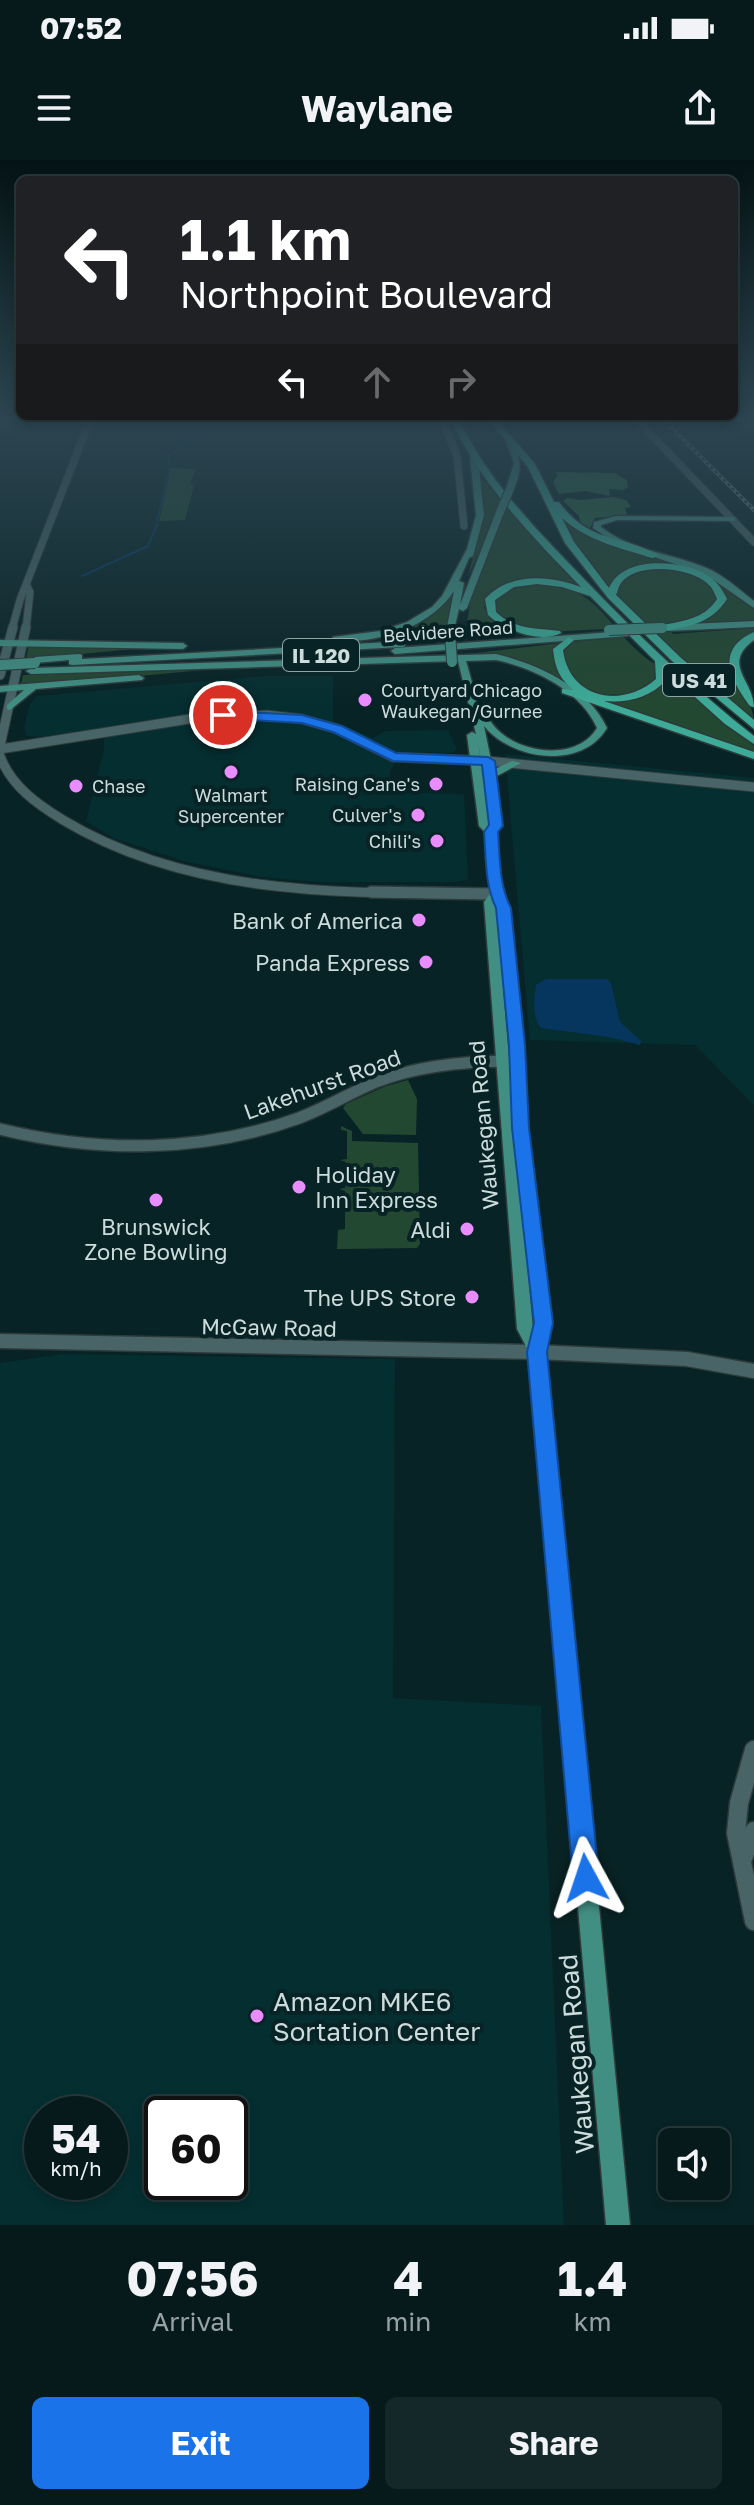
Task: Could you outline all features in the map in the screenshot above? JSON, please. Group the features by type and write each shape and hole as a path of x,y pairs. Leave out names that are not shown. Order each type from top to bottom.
{"highway":[{"name":"US 41","path":"520,516 608,601 754,726"},
{"name":"US 41","path":"557,516 570,543 608,601 660,662 754,741"},
{"path":"567,516 607,540 655,556"},
{"path":"556,633 524,631 506,625 491,613 490,599 508,586 550,582 608,601 617,578 646,568 672,568 700,574 719,588 722,599 717,610 696,621 664,630"},
{"path":"754,635 734,653 733,665 754,704"},
{"path":"569,640 558,649 561,675 572,686 598,696 627,697 648,692 661,680 660,662"},
{"path":"566,691 754,756"}],"main road":[{"path":"480,516 459,587 455,632 457,661 483,761"},
{"path":"455,632 470,583 498,516"},
{"path":"732,519 616,518 597,524 602,533 655,556 707,572 754,605"},
{"path":"2,641 144,647 363,636 417,620 444,600 471,549"},
{"name":"Belvidere Road","path":"0,664 33,666 456,648 754,625"},
{"path":"2,641 11,627"},
{"path":"26,630 35,637 52,641"},
{"name":"Belvidere Road","path":"33,666 556,633 611,634 664,630"},
{"path":"363,662 611,634"},
{"path":"277,642 496,637"},
{"path":"0,674 33,666 215,645"},
{"path":"33,666 238,667 485,657 508,659 534,668 594,711 602,728 590,743 563,752 524,749 503,739 484,720 457,661"},
{"path":"0,689 238,667"},
{"path":"10,707 19,697 35,688"},
{"path":"473,700 483,761"},
{"name":"Waukegan Road","path":"483,761 491,775 496,826 491,832 496,894 503,902 509,1061 521,1128 544,1323 537,1352 618,2225"},
{"name":"Waukegan Road","path":"483,761 484,826 491,832"},
{"path":"491,775 516,763"}],"street":[{"path":"11,627 53,516"},
{"path":"463,516 464,526"},
{"path":"729,516 754,542"},
{"path":"26,585 30,592 25,641 0,748 202,717 257,715 302,719 337,729 393,757 516,763 754,787"},
{"path":"0,674 2,641"},
{"path":"6,729 10,737 18,740 48,742"},
{"path":"0,756 10,777 23,792 58,818 147,859 244,882 311,891 496,894"},
{"name":"Lakehurst Road","path":"0,1129 54,1141 131,1146 245,1134 299,1119 376,1082 410,1072 442,1065 509,1061"},
{"name":"McGaw Road","path":"0,1341 537,1352 687,1359 754,1371"},
{"path":"754,1750 736,1824 754,1921"},
{"path":"743,1858 754,1831"}],"shaded area":[{"path":"265,676 333,676 333,721 373,738 385,731 448,730 457,750 451,753 400,752 390,772 390,792 464,794 468,879 457,882 319,882 262,877 187,862 113,838 86,821 104,750 104,728 38,737 27,736 24,728 30,704 37,696"},
{"path":"505,754 754,778 754,1105 695,1045 530,1040"},
{"path":"63,1354 395,1359 393,1698 541,1706 564,2225 0,2225 0,1363"}],"green space":[{"path":"160,516 186,516 185,520 159,521"},
{"path":"481,516 501,516 494,521 467,578 481,531"},
{"path":"502,516 515,516 593,597 564,583 508,584 488,595 484,608 494,620 519,633 348,640 420,620 455,585 446,630 466,630 471,597"},
{"path":"560,516 572,524 703,572 754,607 754,622 682,626 708,617 722,593 689,570 664,566 632,570 614,579 608,587 580,556"},
{"path":"579,516 612,516 595,518 590,528 580,522"},
{"path":"649,568 683,571 710,582 718,599 702,615 664,624 673,634 754,628 754,633 738,643 730,653 729,664 752,709 754,722 708,684 615,593 621,577"},
{"path":"522,583 550,585 587,598 637,651 656,665 659,669 655,685 617,694 599,694 579,688 559,652 571,642 612,638 603,629 547,632 522,629 493,613 494,596"},
{"path":"560,643 554,659 558,673 580,691 596,696 630,697 657,688 668,675 754,746 754,755 569,690 524,662 468,654"},
{"path":"29,645 135,649 26,659"},
{"path":"203,670 23,687 21,684 23,675"},
{"path":"408,1080 417,1099 416,1135 363,1134 343,1108 386,1086"},
{"path":"341,1126 352,1131 352,1141 418,1143 420,1244 417,1248 337,1249 338,1230 345,1229 345,1191 339,1189 345,1188 346,1162 340,1160 347,1159 347,1131 341,1130"}],"water":[{"path":"546,979 607,979 611,983 620,1022 641,1041 640,1045 609,1037 541,1028 535,1013 536,985"}],"waterway":[{"path":"157,521 158,516"},
{"path":"82,576 148,546 157,524"}],"place":[{"name":"Courtyard Chicago Waukegan/Gurnee","path":"365,700"},
{"name":"Walmart Supercenter","path":"231,772"},
{"name":"Raising Cane's","path":"436,784"},
{"name":"Chase","path":"76,786"},
{"name":"Culver's","path":"418,815"},
{"name":"Chili's","path":"437,841"},
{"name":"Bank of America","path":"419,920"},
{"name":"Panda Express","path":"426,962"},
{"name":"Holiday Inn Express","path":"299,1187"},
{"name":"Brunswick Zone Bowling","path":"156,1200"},
{"name":"Aldi","path":"467,1229"},
{"name":"The UPS Store","path":"472,1297"},
{"name":"Amazon MKE6 Sortation Center","path":"257,2016"}],"route":[{"path":"223,715 302,719 337,729 393,757 488,761 496,826 491,832 496,894 503,902 517,1045 521,1128 544,1323 537,1352 586,1878"}]}
